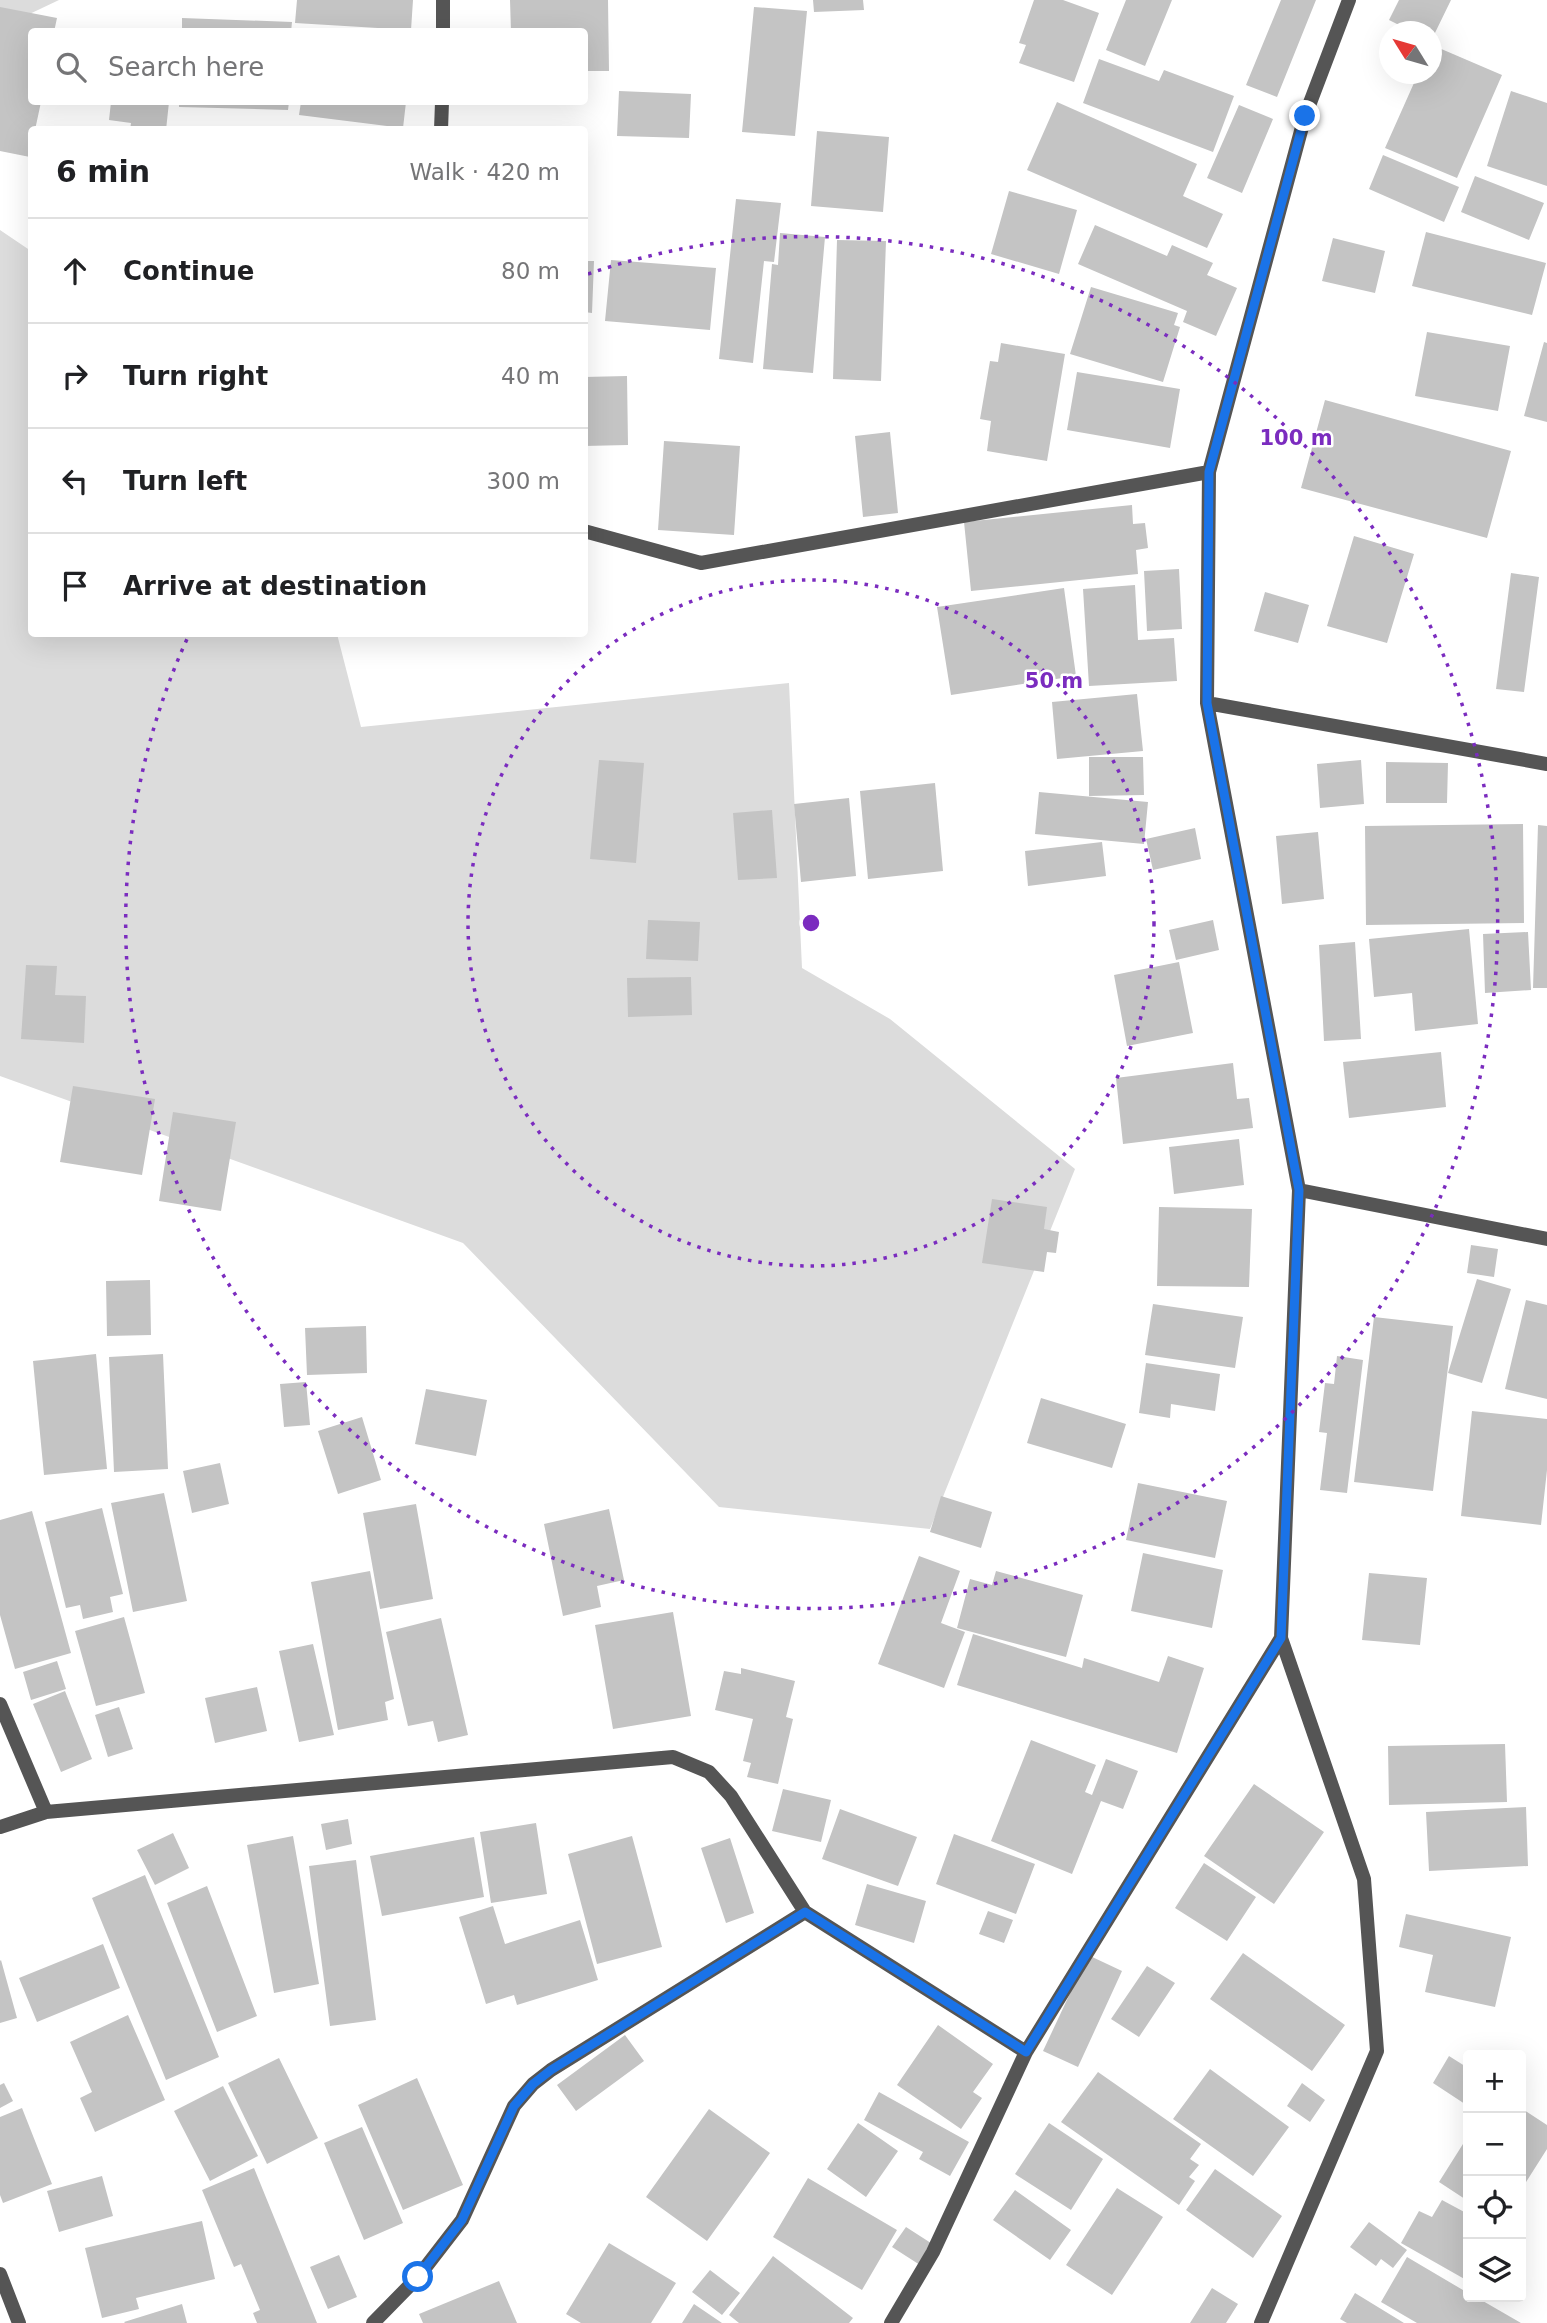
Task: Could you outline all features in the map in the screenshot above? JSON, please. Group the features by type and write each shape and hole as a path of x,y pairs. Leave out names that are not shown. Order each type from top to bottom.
{"street":[{"path":"443,0 443,28"},
{"path":"1261,2323 1377,2051 1364,1879 1281,1638 1299,1190 1207,703 1209,472 1305,116 1349,0"},
{"path":"442,105 442,126"},
{"path":"588,532 701,563 1209,472"},
{"path":"1207,703 1547,764"},
{"path":"1299,1190 1547,1239"},
{"path":"891,2323 933,2252 1026,2052 1281,1638"},
{"path":"0,1704 46,1812"},
{"path":"0,1828 46,1812 673,1757 709,1772 731,1797 805,1912 1026,2052"},
{"path":"373,2323 418,2277 462,2220 514,2106 533,2084 551,2070 805,1912"},
{"path":"0,2274 19,2323"}],"shaded area":[{"path":"0,0 59,0 0,28"},
{"path":"0,230 28,249 28,637 338,637 361,727 789,683 802,968 890,1019 1075,1169 930,1529 719,1507 463,1243 0,1076"}],"building":[{"path":"297,0 413,0 411,28 295,23"},
{"path":"510,0 608,0 609,71 588,71 588,28 511,28"},
{"path":"813,0 863,0 864,10 814,12"},
{"path":"1034,0 1063,0 1099,13 1074,82 1019,63 1026,45 1019,43"},
{"path":"1126,0 1172,0 1145,66 1106,50"},
{"path":"1281,0 1316,0 1277,97 1246,85"},
{"path":"1399,0 1451,0 1441,21 1389,20"},
{"path":"0,7 57,18 55,28 28,28 28,105 40,105 36,126 28,126 28,157 0,151"},
{"path":"754,7 807,11 795,136 742,132"},
{"path":"182,18 292,22 291,28 182,28"},
{"path":"1442,49 1502,75 1457,178 1385,148 1414,84 1442,84"},
{"path":"1099,59 1159,81 1164,70 1234,96 1213,152 1083,103"},
{"path":"619,91 691,94 689,138 617,136"},
{"path":"1511,91 1547,103 1547,186 1487,166"},
{"path":"1057,102 1197,164 1183,196 1223,214 1207,248 1027,170"},
{"path":"111,105 169,105 166,126 131,126 131,123 109,120"},
{"path":"179,105 289,105 288,110"},
{"path":"301,105 406,105 403,126 299,115"},
{"path":"1239,105 1273,119 1242,193 1207,178"},
{"path":"817,131 889,137 883,212 811,206"},
{"path":"1383,155 1459,187 1444,222 1369,189"},
{"path":"1475,176 1544,203 1529,240 1461,212"},
{"path":"1009,191 1077,210 1059,274 991,254"},
{"path":"736,199 781,203 774,262 764,261 753,363 719,359"},
{"path":"1095,225 1167,256 1172,245 1213,263 1207,275 1237,288 1216,336 1183,322 1187,311 1078,264"},
{"path":"1426,232 1546,263 1532,315 1412,286"},
{"path":"780,233 825,237 813,373 763,369 772,264 778,265"},
{"path":"1333,238 1385,251 1375,293 1322,281"},
{"path":"837,240 886,241 881,381 833,379"},
{"path":"611,260 716,268 710,330 605,321"},
{"path":"588,261 594,261 592,313 588,312"},
{"path":"1091,287 1178,313 1174,325 1180,327 1163,382 1070,354"},
{"path":"1427,332 1510,346 1498,411 1415,396"},
{"path":"1544,342 1547,343 1547,422 1524,416"},
{"path":"1001,343 1065,354 1047,461 987,451 991,421 980,419 990,361 998,362"},
{"path":"1077,372 1180,389 1170,448 1067,430"},
{"path":"627,376 628,445 588,446 588,377"},
{"path":"1325,400 1511,451 1487,538 1301,488"},
{"path":"890,432 898,513 863,517 855,436"},
{"path":"664,441 740,446 734,535 658,530"},
{"path":"1132,505 1133,524 1145,523 1148,548 1136,550 1138,574 971,591 964,522"},
{"path":"1354,536 1414,554 1387,643 1327,626"},
{"path":"1179,569 1182,629 1147,631 1144,571"},
{"path":"1511,573 1539,577 1524,692 1496,689"},
{"path":"1135,585 1138,640 1174,638 1177,681 1089,686 1083,589"},
{"path":"1064,588 1076,676 951,695 937,607"},
{"path":"1265,592 1309,605 1298,643 1254,631"},
{"path":"1137,694 1143,751 1057,759 1052,702"},
{"path":"1089,757 1143,757 1144,795 1089,796"},
{"path":"599,760 644,763 636,863 590,859"},
{"path":"1361,760 1364,804 1320,808 1317,764"},
{"path":"1386,762 1448,763 1447,803 1386,803"},
{"path":"935,783 943,871 868,879 860,791"},
{"path":"1039,792 1148,802 1144,844 1035,834"},
{"path":"849,798 856,876 801,882 794,804"},
{"path":"772,810 777,878 738,880 733,813"},
{"path":"1523,824 1524,923 1366,925 1365,826"},
{"path":"1538,825 1547,826 1547,988 1533,988"},
{"path":"1195,828 1201,859 1153,870 1146,839"},
{"path":"1318,832 1324,899 1282,904 1276,836"},
{"path":"1102,842 1106,876 1028,886 1025,851"},
{"path":"648,920 700,922 698,961 646,959"},
{"path":"1213,920 1219,950 1176,960 1169,930"},
{"path":"1469,929 1478,1024 1415,1031 1412,993 1374,997 1369,939"},
{"path":"1528,932 1531,990 1485,993 1483,934"},
{"path":"1355,942 1361,1039 1324,1041 1319,945"},
{"path":"1179,962 1193,1033 1127,1046 1114,975"},
{"path":"26,965 57,966 55,995 86,996 84,1043 21,1039"},
{"path":"691,977 692,1015 628,1017 627,978"},
{"path":"1441,1052 1446,1107 1349,1118 1343,1062"},
{"path":"1233,1063 1237,1099 1249,1098 1253,1128 1123,1144 1116,1078"},
{"path":"73,1086 155,1099 142,1175 60,1162"},
{"path":"173,1112 236,1122 221,1211 159,1201"},
{"path":"1239,1139 1244,1185 1174,1194 1169,1147"},
{"path":"992,1199 1047,1207 1044,1229 1059,1232 1056,1253 1047,1252 1044,1272 982,1263"},
{"path":"1159,1207 1252,1209 1249,1287 1157,1286"},
{"path":"1471,1245 1498,1249 1494,1277 1467,1273"},
{"path":"1477,1279 1511,1289 1482,1383 1448,1373"},
{"path":"150,1280 151,1335 107,1336 106,1281"},
{"path":"1526,1300 1547,1305 1547,1399 1505,1389"},
{"path":"1153,1304 1243,1317 1235,1368 1145,1355"},
{"path":"1374,1317 1453,1326 1433,1491 1354,1482"},
{"path":"366,1326 367,1373 307,1375 305,1328"},
{"path":"96,1354 107,1469 44,1475 33,1361"},
{"path":"163,1354 168,1469 114,1472 109,1357"},
{"path":"1337,1356 1363,1360 1347,1493 1320,1490 1327,1433 1319,1432 1325,1383 1334,1384"},
{"path":"1146,1363 1220,1374 1215,1411 1171,1404 1170,1418 1139,1413"},
{"path":"306,1382 310,1425 284,1427 280,1384"},
{"path":"426,1389 487,1400 476,1456 415,1444"},
{"path":"1041,1398 1126,1424 1112,1468 1027,1443"},
{"path":"1472,1411 1547,1419 1547,1470 1541,1525 1461,1516"},
{"path":"362,1417 381,1480 338,1494 318,1431"},
{"path":"220,1463 229,1504 192,1513 183,1471"},
{"path":"1138,1483 1227,1501 1215,1558 1126,1540"},
{"path":"164,1493 187,1601 133,1612 111,1503"},
{"path":"941,1496 992,1512 981,1548 930,1532"},
{"path":"416,1504 433,1599 380,1609 363,1513"},
{"path":"102,1508 123,1594 110,1597 113,1612 83,1619 80,1605 66,1608 45,1522"},
{"path":"609,1509 624,1580 597,1586 601,1607 563,1616 544,1524"},
{"path":"32,1511 71,1653 15,1669 0,1615 0,1520"},
{"path":"1143,1553 1223,1570 1212,1628 1131,1611"},
{"path":"919,1556 960,1571 941,1623 965,1632 944,1688 878,1664"},
{"path":"370,1571 394,1699 385,1702 388,1720 338,1730 311,1582"},
{"path":"996,1571 1083,1595 1066,1657 957,1628 970,1579 992,1585"},
{"path":"1369,1573 1427,1578 1420,1645 1362,1640"},
{"path":"673,1612 691,1716 613,1729 595,1625"},
{"path":"124,1617 145,1693 96,1706 75,1631"},
{"path":"441,1618 468,1735 438,1742 433,1721 408,1726 386,1632"},
{"path":"973,1634 1082,1668 1084,1658 1159,1682 1168,1656 1204,1668 1177,1753 957,1685"},
{"path":"313,1644 334,1735 299,1742 279,1651"},
{"path":"57,1661 66,1689 31,1700 23,1672"},
{"path":"741,1668 795,1681 786,1717 793,1719 778,1784 747,1777 751,1763 743,1761 753,1719 715,1710 724,1671 741,1674"},
{"path":"257,1687 267,1731 215,1743 205,1698"},
{"path":"65,1691 92,1759 61,1772 33,1704"},
{"path":"119,1707 133,1749 108,1757 95,1715"},
{"path":"1031,1740 1096,1765 1085,1792 1092,1795 1106,1759 1138,1771 1123,1809 1101,1801 1072,1874 991,1841"},
{"path":"1505,1744 1507,1802 1389,1805 1388,1746"},
{"path":"1254,1784 1324,1832 1274,1904 1204,1856"},
{"path":"783,1789 831,1800 821,1842 772,1831"},
{"path":"1526,1807 1528,1866 1429,1871 1426,1812"},
{"path":"840,1809 917,1837 898,1886 822,1859"},
{"path":"348,1819 352,1844 326,1850 321,1824"},
{"path":"536,1823 547,1894 491,1903 480,1832"},
{"path":"173,1833 189,1868 155,1885 137,1850"},
{"path":"954,1834 1035,1864 1016,1914 936,1884"},
{"path":"293,1836 319,1984 274,1993 247,1845"},
{"path":"632,1836 662,1947 597,1964 568,1854"},
{"path":"474,1837 484,1897 382,1916 370,1856"},
{"path":"730,1838 754,1913 726,1923 701,1848"},
{"path":"356,1860 376,2020 330,2026 309,1866"},
{"path":"1204,1863 1256,1897 1227,1941 1175,1908"},
{"path":"145,1875 219,2057 166,2080 92,1898"},
{"path":"867,1884 926,1901 914,1943 855,1925"},
{"path":"207,1886 257,2016 217,2032 167,1903"},
{"path":"493,1906 505,1944 580,1920 598,1980 517,2005 514,1995 486,2004 459,1917"},
{"path":"988,1911 1013,1920 1004,1943 979,1934"},
{"path":"1406,1914 1511,1937 1495,2007 1425,1992 1433,1955 1399,1947"},
{"path":"103,1944 120,1988 37,2022 19,1978"},
{"path":"1243,1953 1345,2025 1312,2071 1210,1999"},
{"path":"1088,1955 1122,1971 1078,2067 1043,2051"},
{"path":"0,1961 17,2018 0,2023"},
{"path":"1147,1966 1175,1983 1139,2037 1111,2019"},
{"path":"128,2015 165,2100 95,2132 80,2098 92,2092 70,2042"},
{"path":"938,2025 993,2064 973,2092 982,2098 961,2129 897,2085"},
{"path":"625,2035 644,2061 576,2111 557,2085"},
{"path":"1449,2056 1463,2065 1463,2103 1433,2083"},
{"path":"279,2058 318,2138 267,2164 228,2083"},
{"path":"1210,2069 1289,2127 1253,2176 1173,2119"},
{"path":"1098,2072 1201,2144 1190,2159 1199,2165 1189,2177 1195,2181 1179,2205 1061,2122"},
{"path":"417,2078 463,2185 403,2210 358,2105"},
{"path":"4,2083 13,2101 0,2108 0,2085"},
{"path":"1302,2083 1325,2100 1310,2122 1287,2106"},
{"path":"223,2086 258,2156 210,2181 174,2111"},
{"path":"879,2092 969,2142 950,2176 919,2159 923,2152 864,2120"},
{"path":"22,2108 52,2184 3,2203 0,2195 0,2117"},
{"path":"709,2109 770,2153 707,2241 646,2197"},
{"path":"1526,2111 1547,2125 1547,2149 1526,2182"},
{"path":"858,2123 898,2151 866,2197 827,2169"},
{"path":"1049,2123 1103,2159 1071,2210 1015,2174"},
{"path":"362,2127 403,2223 364,2240 324,2143"},
{"path":"1463,2144 1463,2198 1439,2182"},
{"path":"254,2168 317,2323 257,2323 253,2313 260,2310 241,2264 234,2267 202,2190"},
{"path":"1215,2169 1282,2216 1253,2258 1186,2210"},
{"path":"102,2176 113,2216 59,2232 47,2191"},
{"path":"808,2178 897,2230 862,2290 773,2237"},
{"path":"1117,2188 1163,2217 1112,2295 1066,2265"},
{"path":"1015,2190 1071,2230 1050,2260 993,2220"},
{"path":"1442,2200 1463,2211 1463,2278 1401,2243 1419,2211 1432,2217"},
{"path":"202,2221 215,2279 136,2298 139,2309 102,2318 85,2248"},
{"path":"1369,2222 1407,2250 1393,2268 1381,2259 1376,2266 1350,2247"},
{"path":"906,2227 934,2245 920,2265 892,2247"},
{"path":"609,2243 676,2283 651,2323 581,2323 566,2314"},
{"path":"339,2255 357,2297 328,2309 310,2267"},
{"path":"773,2256 853,2318 849,2323 739,2323 729,2315"},
{"path":"1407,2257 1463,2290 1463,2302 1485,2302 1521,2323 1417,2323 1381,2302"},
{"path":"710,2270 740,2293 722,2315 692,2292"},
{"path":"499,2281 517,2323 423,2323 419,2314"},
{"path":"1212,2288 1238,2304 1226,2323 1190,2323"},
{"path":"1355,2293 1404,2323 1347,2323 1340,2319"},
{"path":"182,2304 187,2323 124,2322"},
{"path":"694,2304 722,2323 682,2323"}],"route":[{"path":"418,2277 462,2220 514,2106 533,2084 551,2070 805,1912 1026,2052 1281,1638 1299,1190 1207,703 1209,472 1305,116"}]}
